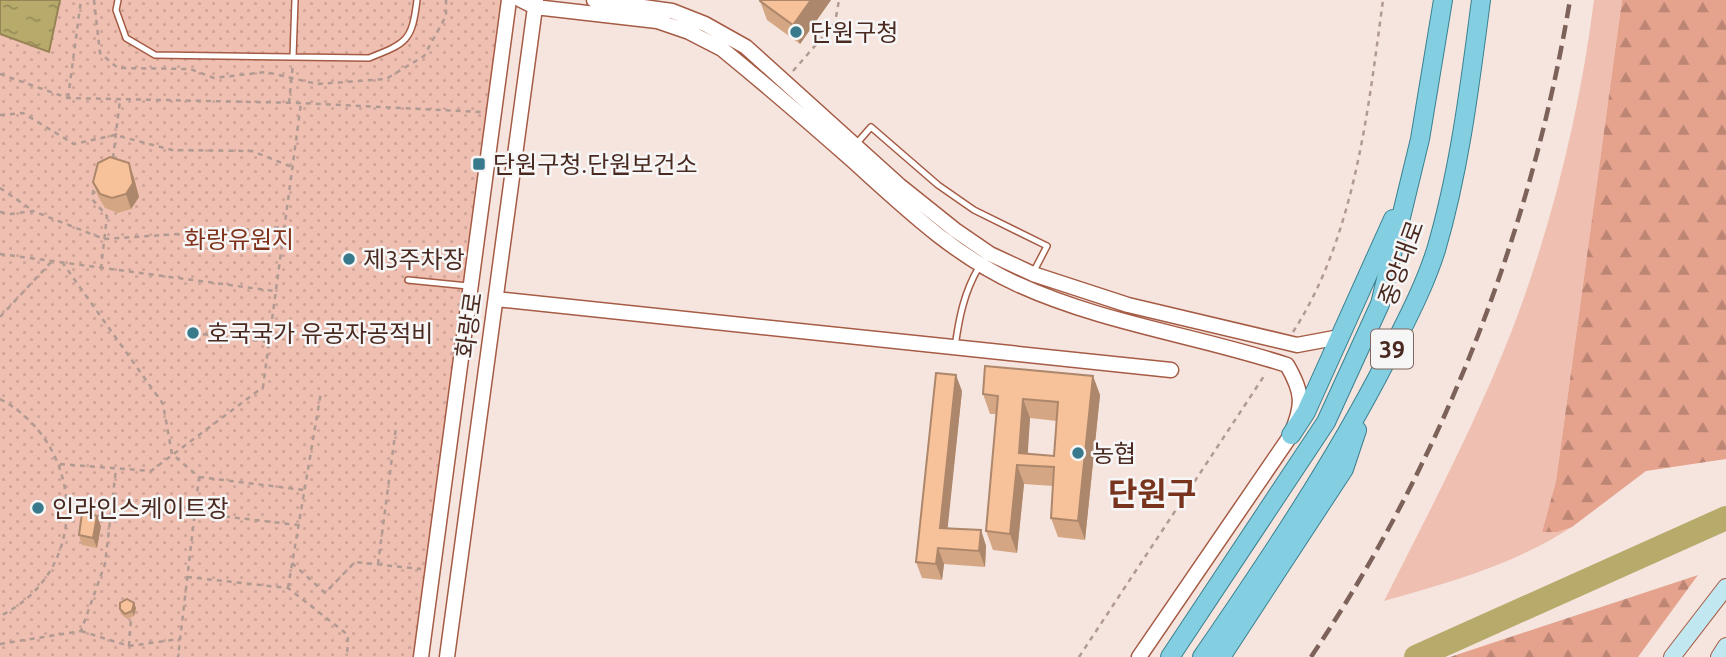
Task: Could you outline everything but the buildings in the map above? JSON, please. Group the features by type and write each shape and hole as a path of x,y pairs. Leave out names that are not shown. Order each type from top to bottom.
{"main road":[{"name":"중앙대로","path":"1170,657 1326,422 1380,304 1412,178 1443,0"},
{"name":"중앙대로","path":"1202,657 1278,547 1367,398 1405,324 1435,252 1456,172 1481,0"},
{"path":"1291,435 1306,412 1412,178"},
{"path":"1221,657 1344,469 1367,398"},
{"path":"1672,657 1726,587"},
{"path":"1719,657 1726,646"}],"street":[{"name":"화랑로","path":"421,657 509,0"},
{"path":"521,0 657,21 689,32 722,49 928,228 985,259 1128,305 1297,345 1340,337"},
{"path":"594,0 661,5 705,24 746,47 855,146 1017,284 1089,310 1228,346 1287,365 1299,386 1301,410 1291,435 1139,657"},
{"name":"화랑로","path":"447,657 536,4"},
{"path":"496,299 1171,370"}],"lane":[{"path":"118,0 116,10 126,38 155,55 369,58 396,47 413,30 417,0"},
{"path":"293,57 295,0"},
{"path":"855,146 871,127 937,185 974,210 1047,246 1033,274"},
{"path":"955,347 960,314 969,284 985,259"},
{"path":"408,280 470,287"}],"path":[{"path":"68,99 80,0"},
{"path":"784,81 835,23 839,0"},
{"path":"1286,342 1303,315 1334,242 1358,164 1383,0"},
{"path":"289,103 293,57"},
{"path":"0,74 68,99 301,103 494,112"},
{"path":"112,165 120,100"},
{"path":"60,464 151,471 263,387 301,103"},
{"path":"0,115 23,113 74,144 116,135 172,150 252,151 292,167"},
{"path":"98,174 92,190 97,208 107,216 101,268"},
{"path":"0,188 33,211 104,239 284,227"},
{"path":"0,212 11,215 33,211"},
{"path":"0,254 276,292"},
{"path":"0,317 52,261"},
{"path":"62,262 163,404 172,454 199,477 304,490"},
{"path":"192,333 269,342"},
{"path":"1079,657 1274,361"},
{"path":"288,588 321,392"},
{"path":"0,399 21,410 47,438 60,464 68,512 59,553 37,589 0,616"},
{"path":"378,565 396,427"},
{"path":"81,631 105,564 116,468"},
{"path":"178,657 199,477"},
{"path":"68,512 111,517"},
{"path":"195,513 298,525"},
{"path":"292,563 325,593 355,562 433,571"},
{"path":"187,577 288,588 348,635 347,657"},
{"path":"129,646 131,618"},
{"path":"0,644 81,631 129,646 180,639"}],"green space":[{"name":"화랑유원지","path":"0,0 514,0 422,657 0,657"},
{"path":"1594,0 1622,0 1556,481 1542,532 1558,532 1572,527 1504,562 1384,601 1474,419 1534,269 1566,155"},
{"path":"1622,0 1726,0 1726,459 1646,471 1572,527 1558,532 1542,532 1556,481"},
{"path":"1698,575 1638,657 1450,657"}],"water":[{"path":"0,0 60,0 49,52 0,34"}],"waterway":[{"path":"1416,657 1726,518"}],"railway":[{"path":"1311,657 1402,504 1441,424 1475,342 1506,258 1532,173 1570,0"}],"place":[{"name":"단원구청","path":"796,32"},
{"name":"단원구청.단원보건소","path":"479,164"},
{"name":"제3주차장","path":"349,259"},
{"name":"호국국가 유공자공적비","path":"193,333"},
{"name":"농협","path":"1078,453"},
{"name":"인라인스케이트장","path":"38,508"}],"district":[{"name":"단원구","path":"1152,493"}]}
